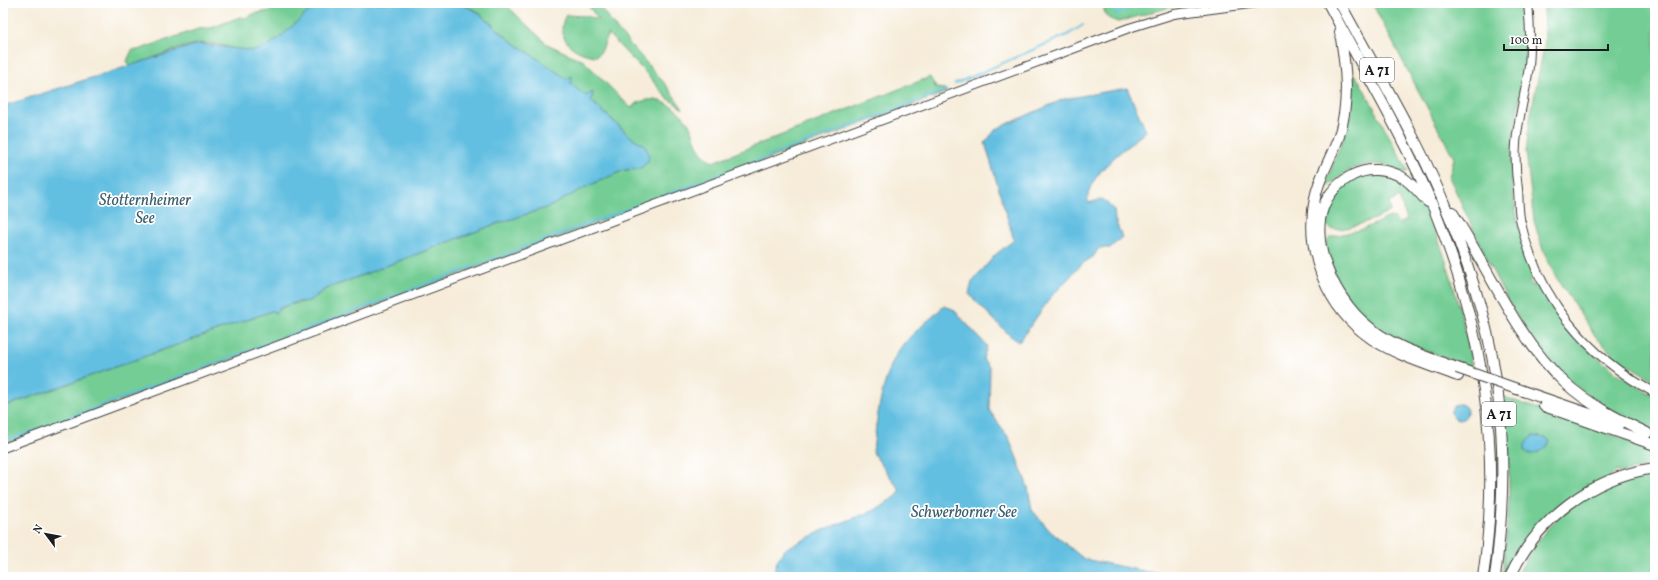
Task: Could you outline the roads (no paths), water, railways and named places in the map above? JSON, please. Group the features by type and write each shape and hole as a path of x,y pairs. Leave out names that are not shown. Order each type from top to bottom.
{"highway":[{"name":"A 71","path":"1328,3 1390,118 1434,208 1465,293 1478,349 1488,414 1490,501 1487,551 1483,577"},
{"name":"A 71","path":"1340,3 1413,138 1438,190 1453,224 1476,292 1490,347 1502,451 1502,503 1495,577"},
{"path":"1338,22 1346,69 1347,101 1338,138 1321,178 1315,197 1311,219 1318,265 1332,298 1358,328 1372,338 1404,356 1458,372 1518,393 1655,445"},
{"path":"1434,208 1412,185 1394,173 1371,170 1358,173 1344,180 1331,192 1324,205 1320,218 1321,248 1324,263 1331,280 1350,309 1363,322 1393,343 1458,372"},
{"path":"1438,190 1471,240 1515,320 1540,355 1566,383 1588,400 1615,417 1651,435"},
{"path":"1518,393 1651,435"},
{"path":"1510,577 1519,559 1533,538 1565,507 1587,492 1607,482 1624,475 1655,468"}],"street":[{"path":"3,448 1129,28 1174,14 1257,3"},
{"path":"1528,3 1530,33 1529,67 1516,145 1520,221 1531,259 1546,290 1581,337 1603,359 1623,374 1655,393"}],"water":[{"name":"Stotternheimer See","path":"322,3 458,3 476,11 510,40 567,79 572,76 571,84 586,96 593,92 591,101 631,137 645,145 649,155 648,162 639,169 624,170 586,187 549,207 493,225 326,289 309,301 297,302 279,308 276,313 272,311 3,407 3,106 198,44 254,51 266,47 278,39 308,12"},
{"path":"1127,88 1146,131 1109,163 1100,173 1093,183 1089,193 1088,203 1103,199 1114,210 1115,220 1122,237 1110,248 1099,248 1093,257 1083,263 1051,297 1019,342 1009,335 969,294 972,282 995,255 1014,240 985,143 996,129 1064,99"},
{"name":"Schwerborner See","path":"944,306 953,309 987,346 983,359 990,368 989,410 1009,438 1028,487 1032,510 1050,531 1084,559 1153,573 1168,573 1184,577 1055,577 1043,574 1042,577 774,577 774,570 777,561 787,548 828,528 872,511 897,496 899,493 899,489 873,453 876,425 882,394 891,365 897,353 910,337"},
{"path":"1459,404 1466,409 1467,412 1462,419 1459,420 1452,415 1451,412 1456,405"},
{"path":"1533,436 1546,438 1550,441 1540,451 1527,454 1524,450 1525,446 1528,440"}],"waterway":[{"path":"1115,14 1143,3"},
{"path":"955,84 1069,34 1083,25"},
{"path":"3,442 946,90"}]}
